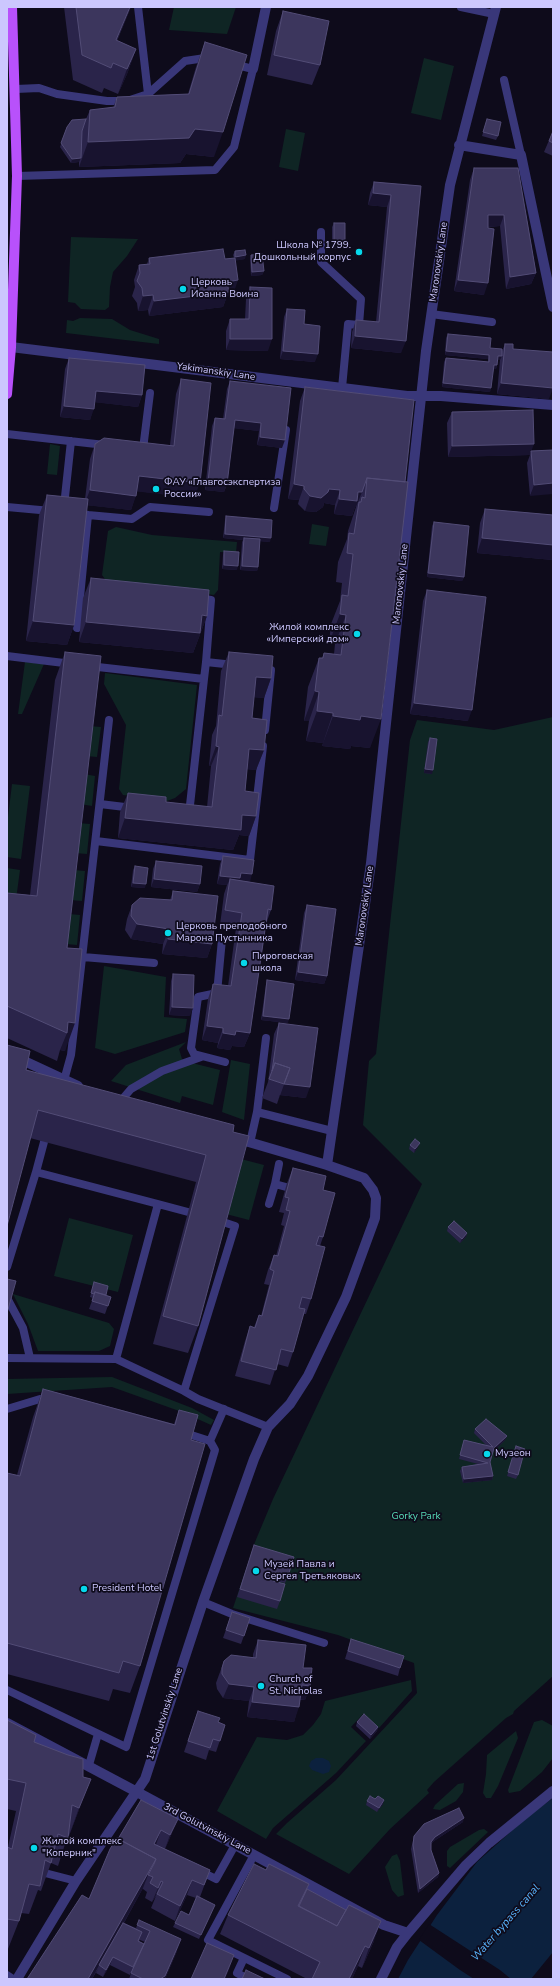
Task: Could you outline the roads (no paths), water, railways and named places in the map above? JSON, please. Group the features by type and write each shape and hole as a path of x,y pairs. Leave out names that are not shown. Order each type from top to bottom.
{"main road":[{"path":"7,394 11,347 17,176 16,89 12,7"}],"street":[{"path":"253,69 266,7"},
{"name":"Maronovskiy Lane","path":"327,1165 371,863 422,397 450,185 459,145 495,11"},
{"path":"459,145 521,155 553,307"},
{"name":"Yakimanskiy Lane","path":"11,347 422,397 441,396 553,405"},
{"path":"7,1053 64,1080 85,1088"},
{"path":"115,1101 133,1107"},
{"path":"227,1136 327,1165 364,1178 374,1190 376,1198 376,1218 346,1297 308,1376 290,1404 268,1427"},
{"name":"1st Golutvinskiy Lane","path":"17,1979 76,1881 117,1818 138,1792 144,1779 203,1602 254,1459 268,1427"},
{"name":"3rd Golutvinskiy Lane","path":"7,1723 89,1765 384,1925 408,1934"},
{"path":"381,1979 398,1947 461,1871 485,1847 553,1791"}],"lane":[{"path":"138,7 148,94"},
{"path":"461,7 495,11"},
{"path":"16,89 39,88 57,94 108,101 127,101 148,94 185,61 205,58 253,69 234,147 215,170 17,176"},
{"path":"504,80 521,155"},
{"path":"321,232 320,262 360,299 359,325 348,324 342,388"},
{"path":"432,314 492,322"},
{"path":"291,392 292,382"},
{"path":"129,448 143,449 150,393"},
{"path":"274,508 287,422"},
{"path":"7,434 114,446"},
{"path":"64,512 71,441"},
{"path":"7,507 132,519 150,507 209,512"},
{"path":"77,628 85,585 88,515"},
{"path":"182,813 189,814 206,662 211,600 188,597"},
{"path":"7,656 204,679"},
{"path":"206,662 242,666"},
{"path":"96,842 250,860 271,670 264,669"},
{"path":"59,1092 64,1080 70,1055 109,720"},
{"path":"100,804 143,809"},
{"path":"222,939 217,992 198,997 191,1048 194,1054 201,1057 225,1062"},
{"path":"82,957 154,963"},
{"path":"250,1143 257,1112 266,1038"},
{"path":"115,1101 131,1089 162,1071 201,1057"},
{"path":"257,1112 332,1131"},
{"path":"7,1267 44,1142"},
{"path":"269,1204 279,1164"},
{"path":"36,1172 188,1212"},
{"path":"275,1184 286,1187"},
{"path":"116,1359 158,1204"},
{"path":"184,1390 235,1226 223,1222"},
{"path":"7,1298 23,1328 30,1358"},
{"path":"7,1358 116,1359 184,1390 198,1399 268,1427"},
{"path":"7,1409 40,1399 56,1402"},
{"path":"210,1441 224,1409"},
{"path":"7,1690 126,1747 215,1450 210,1441 172,1429"},
{"path":"203,1602 232,1614 324,1643"},
{"path":"89,1765 98,1734"},
{"path":"190,1866 216,1879 235,1845"},
{"path":"254,1855 208,1940 288,1979"},
{"path":"45,1873 76,1881"},
{"path":"244,1958 237,1974 248,1979"},
{"path":"7,1975 13,1979"}],"water":[{"path":"316,1758 323,1758 329,1761 331,1766 329,1772 323,1774 312,1770 309,1766 311,1761"},
{"name":"Water bypass canal","path":"553,1798 553,1952 531,1979 398,1979 408,1960 437,1915 477,1862 526,1818"}],"place":[{"name":"Школа № 1799. Дошкольный корпус","path":"359,252"},
{"name":"Церковь Иоанна Воина","path":"183,289"},
{"name":"ФАУ «Главгосэкспертиза России»","path":"156,489"},
{"name":"Жилой комплекс «Имперский дом»","path":"357,634"},
{"name":"Церковь преподобного Марона Пустынника","path":"168,933"},
{"name":"Пироговская школа","path":"244,963"},
{"name":"Музеон","path":"487,1454"},
{"name":"Музей Павла и Сергея Третьяковых","path":"256,1571"},
{"name":"President Hotel","path":"84,1589"},
{"name":"Church of St. Nicholas","path":"261,1686"},
{"name":"Жилой комплекс \"Коперник\"","path":"34,1848"}],"park label":[{"name":"Gorky Park","path":"416,1517"}]}
